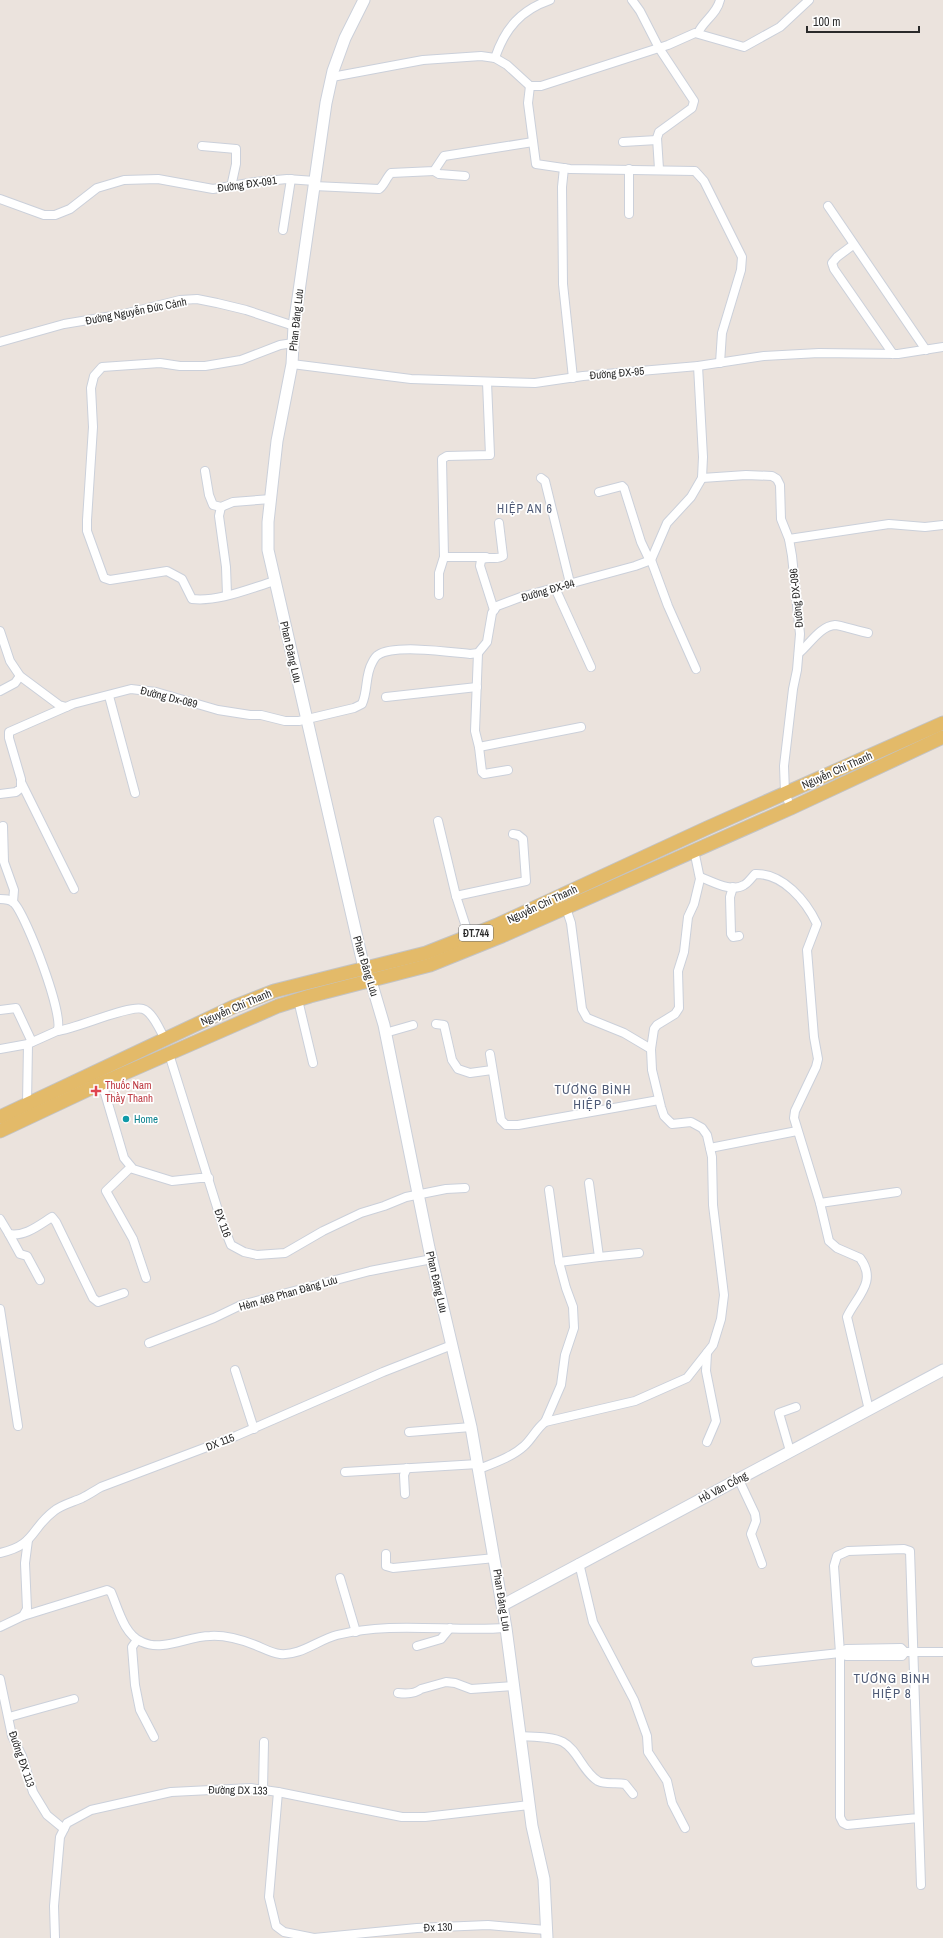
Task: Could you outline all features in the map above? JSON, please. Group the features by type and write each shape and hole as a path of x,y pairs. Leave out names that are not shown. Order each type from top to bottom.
{"main road":[{"name":"Nguyễn Chí Thanh","path":"0,1117 233,1007 274,991 426,953 469,936 943,723"},
{"name":"Nguyễn Chí Thanh","path":"0,1131 102,1083 253,1017 298,1000 430,965 566,908 791,808 943,737"},
{"path":"561,895 566,908"},
{"path":"27,1104 33,1116"}],"street":[{"name":"Phan Đăng Lưu","path":"364,0 338,52 332,77 294,326 292,364 277,441 271,498 268,550 364,968 371,981 385,1033 432,1260 471,1427 503,1605 529,1805 544,1879 547,1934"},
{"path":"495,58 499,47 520,15 532,7 550,0"},
{"path":"632,0 659,48 694,101 692,108 659,132 657,140 659,169"},
{"path":"698,33 700,28 718,6 720,0"},
{"path":"332,77 423,60 481,56 495,58 507,65 530,86 540,86 659,48 698,33 744,47 780,27 808,0"},
{"path":"530,86 528,103 536,164 564,168 659,169 695,171 698,173 715,200 742,257 738,281 722,333 720,363"},
{"path":"623,142 657,140"},
{"path":"465,176 439,174 434,170 444,156 533,142"},
{"path":"202,146 236,150 236,164 231,187"},
{"path":"564,168 562,187 563,284 573,378"},
{"path":"629,169 629,214"},
{"name":"Đường ĐX-091","path":"0,199 44,215 55,215 70,209 97,188 124,180 173,180 184,185 213,190 255,182 291,179 315,183 379,189 391,173 434,170"},
{"path":"283,230 291,179"},
{"path":"828,206 926,350"},
{"path":"854,245 836,257 832,263 834,269 893,354"},
{"name":"Đường Nguyễn Đức Cảnh","path":"0,342 64,324 124,314 180,300 197,300 217,303 246,310 294,326"},
{"path":"274,581 216,598 192,599 182,579 167,571 110,580 104,578 87,531 93,427 91,388 94,376 102,367 160,363 180,366 212,365 241,360 280,345 293,343"},
{"name":"Đường ĐX-95","path":"292,364 411,379 535,383 698,366 764,356 819,353 893,354 943,347"},
{"path":"650,560 667,523 691,497 700,485 702,478 703,457 698,366"},
{"path":"439,595 439,573 444,557 442,459 446,456 490,455 487,382"},
{"path":"205,471 209,495 213,505 221,507 233,502 271,498"},
{"name":"Đường ĐX-096","path":"702,478 746,475 772,476 777,479 780,485 781,520 788,539 799,609 800,634 799,653 784,766 785,793 791,808"},
{"path":"541,478 545,481 570,583"},
{"path":"599,492 622,486 624,488 641,542 696,669"},
{"path":"221,507 219,516 226,567 227,595"},
{"path":"444,557 500,558 503,556 499,523"},
{"path":"788,539 889,524 925,527 943,525"},
{"path":"306,719 354,708 362,704 366,696 371,664 378,655 395,651 420,649 470,654 478,652 487,642 494,610 480,566 481,560 486,557"},
{"name":"Đường ĐX-94","path":"494,610 498,606 521,597 635,566 650,560"},
{"path":"555,588 591,667"},
{"path":"799,653 809,645 823,629 835,625 868,634"},
{"path":"0,631 10,660 20,676 59,705 66,707"},
{"path":"478,652 475,731 479,747 482,772 484,774 508,770"},
{"path":"0,691 16,683 20,676"},
{"path":"386,698 477,687"},
{"name":"Đường Dx-089","path":"21,781 9,738 10,732 66,707 125,691 139,689 156,692 218,710 250,715 261,715 285,721 306,719"},
{"path":"109,696 135,793"},
{"path":"479,747 581,727"},
{"path":"0,794 16,792 21,788 21,781"},
{"path":"21,781 74,889"},
{"path":"438,821 456,896 469,936"},
{"path":"3,826 4,862 14,890 14,902 22,915 45,971 58,1012 59,1022 57,1031"},
{"path":"456,896 526,881 523,839 518,835 513,834"},
{"path":"345,1472 412,1467 478,1466 509,1456 525,1446 539,1426 545,1422 635,1401 687,1378 713,1345 721,1319 724,1295 713,1205 712,1157 707,1135 702,1128 691,1122 672,1124 664,1116 652,1070 651,1049 654,1029 657,1025 675,1014 679,1008 678,971 684,952 688,918 694,904 700,877 694,850"},
{"path":"700,877 733,887 745,885 755,874 762,874 780,881 790,888 813,916 817,924 807,950 814,1037 818,1059 816,1068 795,1111 794,1118 820,1203 829,1241 837,1248 860,1258 865,1270 866,1287 847,1317 869,1410"},
{"path":"733,887 730,897 731,934 733,936 739,936"},
{"path":"0,899 8,899 14,902"},
{"path":"566,908 571,923 582,1009 587,1018 624,1033 651,1049"},
{"path":"298,1000 314,1063"},
{"path":"0,1010 16,1008 30,1043 27,1104"},
{"path":"0,1049 30,1043 57,1031 70,1029 112,1014 137,1008 143,1009 149,1013 165,1039"},
{"path":"436,1024 444,1025 452,1060 458,1069 470,1073 492,1070"},
{"path":"385,1033 413,1025"},
{"name":"ĐX 116","path":"169,1054 222,1223 232,1245 244,1252 257,1255 285,1253 323,1231 361,1213 418,1194 465,1188"},
{"path":"490,1054 501,1120 506,1125 518,1125 659,1100"},
{"path":"102,1083 124,1158 131,1167 172,1181 209,1178"},
{"path":"710,1148 797,1131"},
{"path":"131,1167 106,1191 135,1242 146,1278"},
{"path":"589,1183 599,1257"},
{"path":"545,1422 561,1385 565,1355 574,1328 573,1307 559,1262 549,1190"},
{"path":"820,1203 897,1192"},
{"path":"10,1234 23,1234 52,1217 56,1222 93,1298 98,1302 124,1293"},
{"path":"0,1219 10,1234 20,1254 27,1256 40,1280"},
{"path":"559,1262 639,1253"},
{"name":"Hẻm 468 Phan Đăng Lưu","path":"149,1343 214,1318 241,1305 370,1271 432,1260"},
{"path":"0,1309 18,1426"},
{"name":"DX 115","path":"0,1553 14,1550 28,1540 37,1530 42,1520 55,1509 84,1497 101,1487 254,1429 383,1372 452,1344"},
{"path":"707,1352 706,1370 716,1421 707,1442"},
{"path":"235,1370 254,1429"},
{"name":"Hồ Văn Cống","path":"503,1605 738,1478 942,1373"},
{"path":"790,1451 779,1413 796,1407"},
{"path":"409,1432 471,1427"},
{"path":"405,1494 404,1475 406,1468"},
{"path":"738,1478 755,1514 756,1520 751,1534 762,1564"},
{"path":"23,1616 27,1609 25,1563 28,1540"},
{"path":"918,1818 847,1825 843,1823 840,1817 841,1653 834,1566 837,1556 848,1551 904,1549 910,1551 909,1652 918,1818 921,1885"},
{"path":"386,1554 386,1566 393,1568 495,1558"},
{"path":"579,1563 593,1622 634,1700 647,1736 648,1752 667,1782 672,1803 685,1828"},
{"path":"340,1578 356,1632"},
{"path":"0,1627 23,1616 107,1590 111,1592 126,1627 137,1640 153,1645 210,1636 219,1636 254,1645 280,1654 291,1654 336,1635 374,1629 506,1628"},
{"path":"417,1646 441,1639 450,1628"},
{"path":"137,1640 132,1648 135,1685 140,1710 154,1738"},
{"path":"756,1662 841,1653 846,1656 876,1652 902,1656 909,1652 943,1652"},
{"name":"Đường ĐX 113","path":"0,1679 12,1736 22,1756 33,1792 47,1815 64,1829"},
{"path":"398,1694 418,1692 421,1688 446,1682 456,1683 471,1689 513,1686"},
{"path":"9,1717 74,1699"},
{"path":"520,1736 563,1742 574,1752 583,1767 596,1779 603,1783 625,1784 633,1794"},
{"path":"263,1790 264,1742"},
{"name":"Đường DX 133","path":"64,1829 66,1823 91,1810 171,1792 223,1789 278,1792 402,1817 425,1817 529,1805"},
{"name":"Đx 130","path":"278,1792 269,1897 276,1926 284,1932 314,1938 417,1928 488,1925 547,1934"},
{"path":"55,1938 56,1862 60,1837 64,1829"}],"place":[{"name":"Thuốc Nam Thầy Thanh","path":"96,1091"},
{"name":"Home","path":"126,1119"}],"district":[{"name":"HIỆP AN 6","path":"525,509"},
{"name":"TƯƠNG BÌNH HIỆP 6","path":"593,1096"},
{"name":"TƯƠNG BÌNH HIỆP 8","path":"892,1686"}]}
